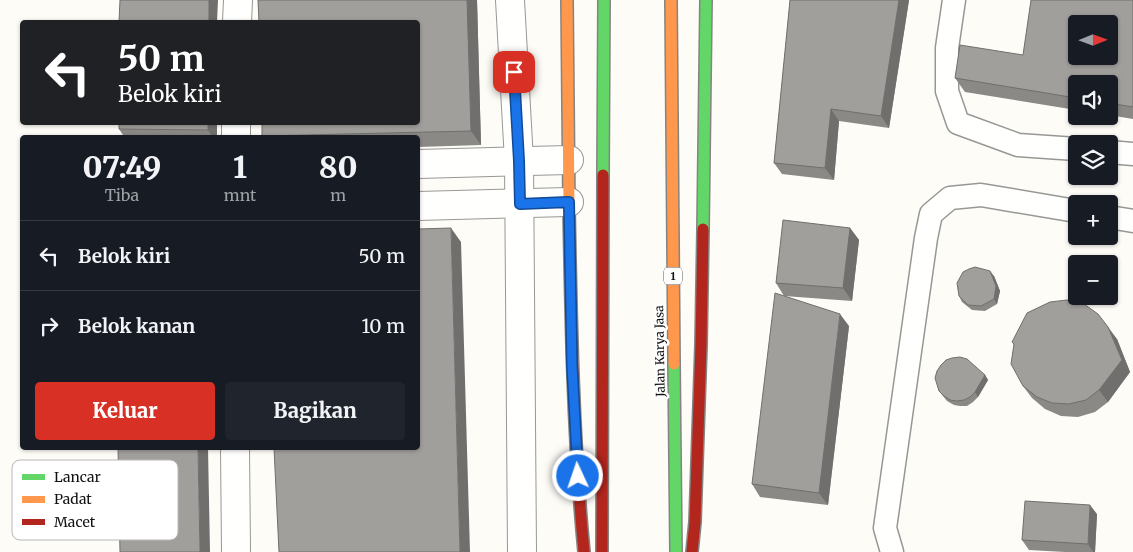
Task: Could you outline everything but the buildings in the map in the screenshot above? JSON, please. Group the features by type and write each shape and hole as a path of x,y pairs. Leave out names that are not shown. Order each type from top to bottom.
{"highway":[{"path":"567,0 572,365 584,552"},
{"path":"602,552 604,0"},
{"name":"Jalan Karya Jasa","path":"671,0 676,552"},
{"path":"692,552 695,522 701,335 706,0"}],"street":[{"path":"237,20 238,0"},
{"path":"510,0 520,204 522,552"},
{"path":"420,164 569,160"},
{"path":"420,206 569,202"},
{"path":"235,450 236,552"}],"lane":[{"path":"954,0 947,48 947,91 958,123 1018,144 1068,149"},
{"path":"1118,153 1133,154"},
{"path":"892,552 885,528 926,238 932,214 950,198 981,195 1068,210"},
{"path":"1118,218 1133,221"}],"traffic: fast":[{"path":"603,175 604,0"},
{"path":"703,229 706,0"},
{"path":"674,364 676,552"}],"traffic: slow":[{"path":"567,0 569,206"},
{"path":"671,0 674,364"}],"traffic: jam":[{"path":"602,552 603,175"},
{"path":"569,206 575,423 584,552"},
{"path":"692,552 695,522 703,229"}],"route":[{"path":"514,72 520,204 569,202 572,365 578,476"}]}
